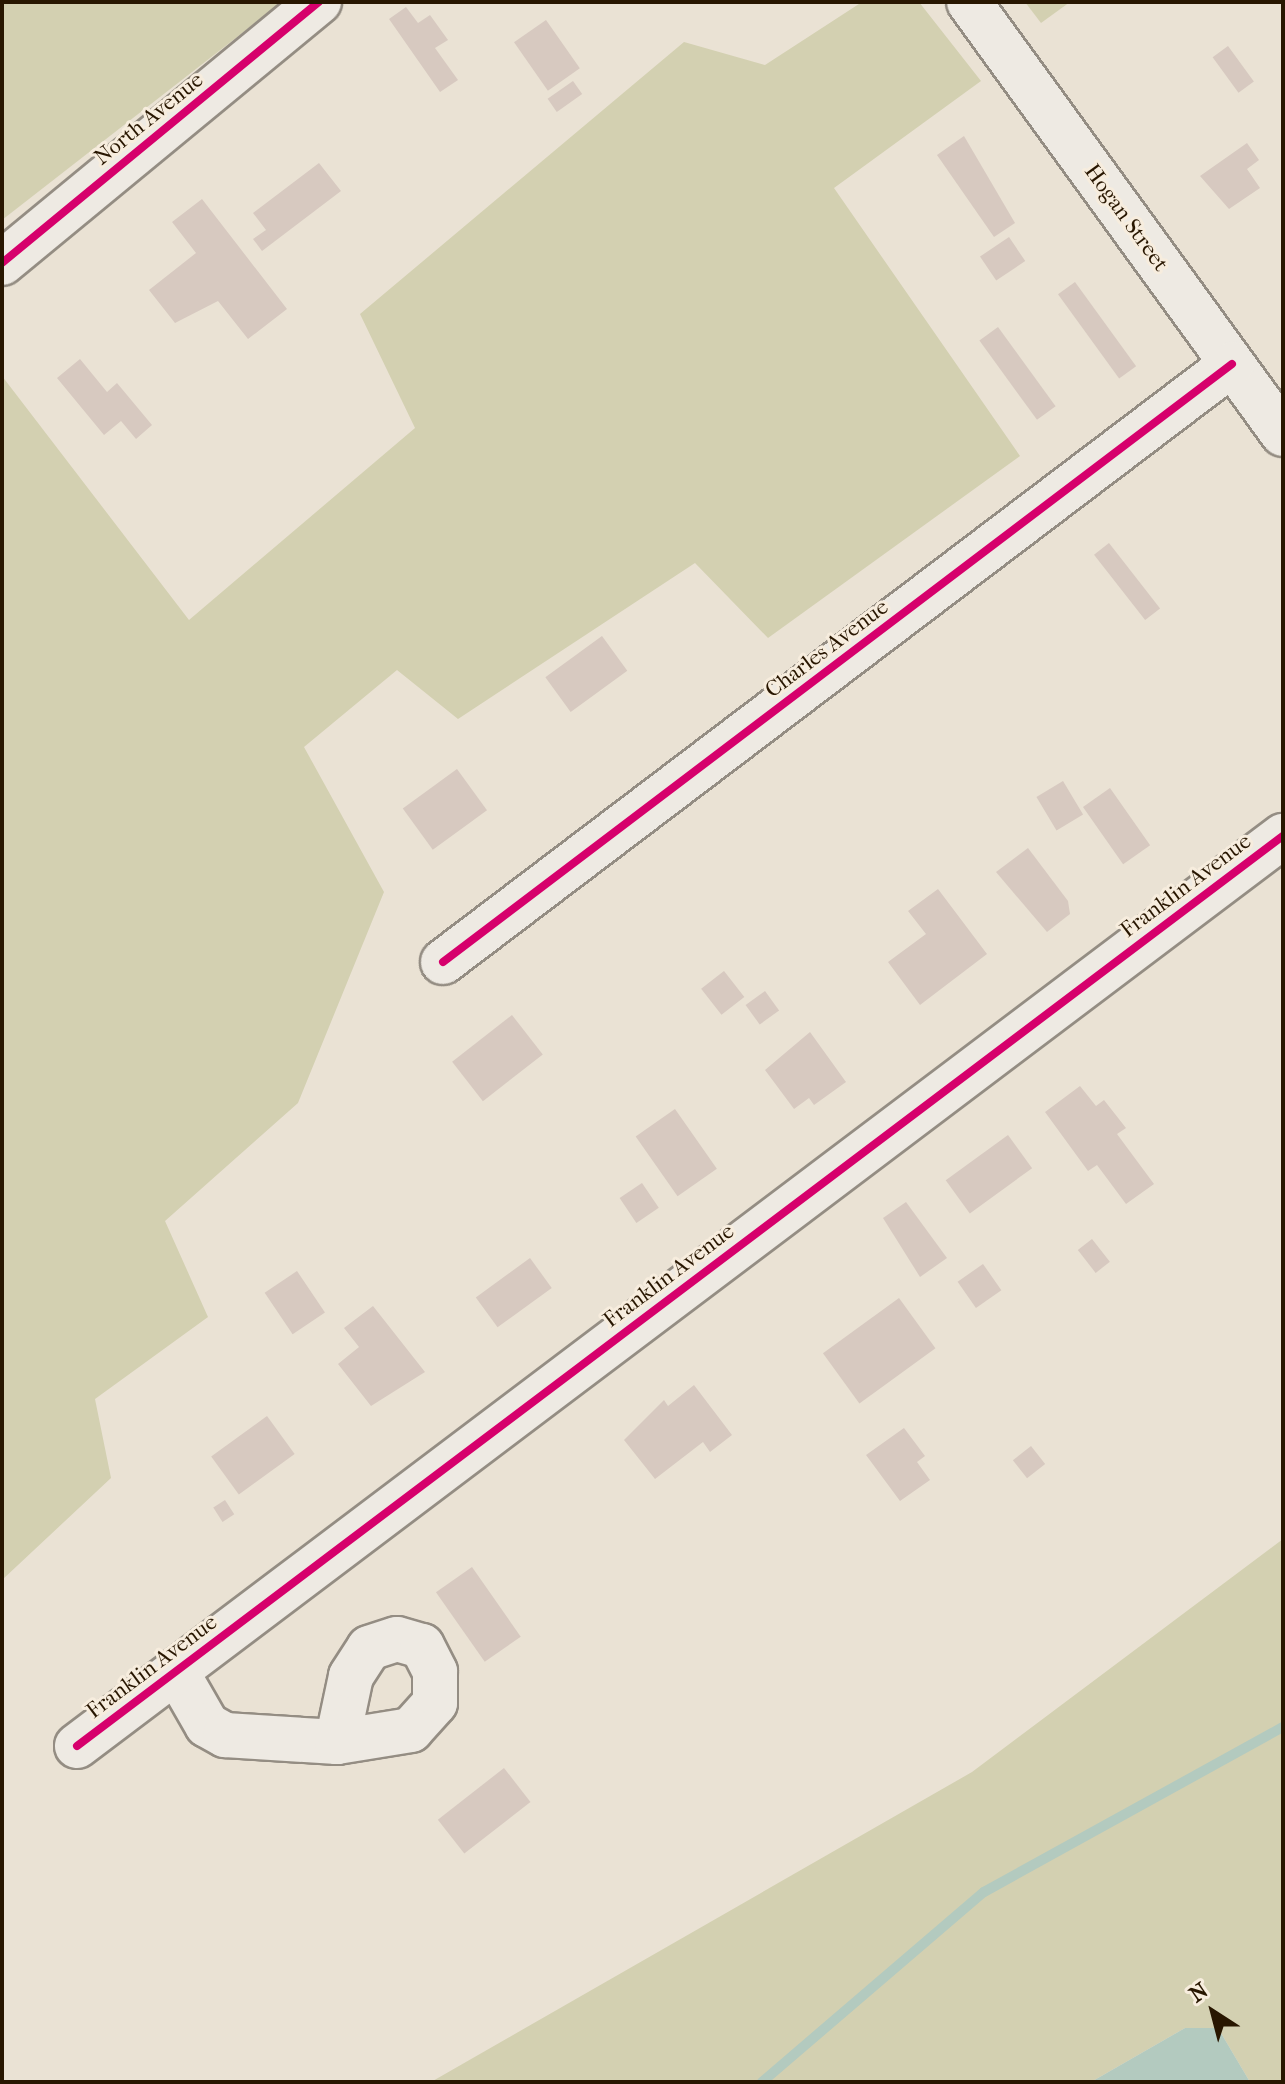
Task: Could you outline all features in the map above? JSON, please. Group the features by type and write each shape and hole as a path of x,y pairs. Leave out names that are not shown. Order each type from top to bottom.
{"street":[{"name":"North Avenue","path":"2,263 319,2"},
{"name":"Hogan Street","path":"969,2 1283,434"},
{"name":"Charles Avenue","path":"443,962 1232,364"},
{"name":"Franklin Avenue","path":"77,1746 1283,836"},
{"path":"176,1671 207,1725 225,1735 337,1742"}],"shaded area":[{"path":"2,2 282,2 2,220"},
{"path":"862,2 919,2 981,81 834,188 1020,456 768,638 695,563 458,719 397,670 304,747 384,892 298,1103 165,1221 208,1317 95,1399 111,1478 2,1580 2,376 189,620 415,428 360,314 684,42 765,65"},
{"path":"1025,2 1070,2 1041,23"},
{"path":"1283,1539 1283,2082 1250,2082 1218,2028 1185,2028 1091,2082 431,2082 972,1772"},
{"path":"1185,2028 1218,2028 1250,2082 1091,2082"}],"building":[{"path":"406,7 418,23 430,15 448,40 435,48 458,80 440,92 389,19"},
{"path":"546,20 580,68 548,91 514,42"},
{"path":"1228,46 1254,82 1238,93 1213,57"},
{"path":"573,81 582,94 557,112 548,99"},
{"path":"964,136 1015,223 994,237 937,155"},
{"path":"1247,143 1259,160 1247,169 1260,188 1229,209 1200,176"},
{"path":"319,163 341,191 262,251 253,239 266,230 253,213"},
{"path":"202,199 287,309 248,339 218,301 175,323 149,290 196,253 172,222"},
{"path":"1009,237 1025,261 996,281 980,257"},
{"path":"1075,282 1136,366 1119,378 1058,294"},
{"path":"998,327 1056,406 1037,420 979,341"},
{"path":"80,359 107,392 117,383 152,425 136,439 121,421 104,435 57,378"},
{"path":"1109,543 1160,608 1145,620 1094,555"},
{"path":"602,636 627,671 571,712 545,677"},
{"path":"457,769 487,810 433,850 403,808"},
{"path":"1063,781 1083,814 1057,830 1036,797"},
{"path":"1110,788 1150,845 1123,864 1083,807"},
{"path":"1028,848 1068,901 1070,914 1047,932 996,872"},
{"path":"938,889 987,954 920,1005 888,962 926,934 908,911"},
{"path":"724,971 744,997 721,1015 701,989"},
{"path":"765,991 779,1010 760,1025 746,1005"},
{"path":"512,1015 543,1054 483,1101 452,1062"},
{"path":"810,1032 846,1082 814,1105 809,1098 794,1109 765,1070"},
{"path":"1080,1086 1096,1106 1104,1100 1126,1128 1117,1134 1154,1184 1126,1204 1097,1165 1088,1171 1045,1112"},
{"path":"675,1109 717,1169 678,1196 636,1137"},
{"path":"1008,1135 1032,1168 970,1213 946,1180"},
{"path":"642,1183 659,1208 636,1223 620,1198"},
{"path":"906,1202 947,1258 920,1277 883,1218"},
{"path":"1092,1239 1110,1262 1096,1273 1078,1250"},
{"path":"530,1258 552,1288 498,1327 476,1297"},
{"path":"983,1264 1001,1290 976,1308 958,1282"},
{"path":"297,1271 325,1312 293,1334 265,1293"},
{"path":"899,1298 935,1348 859,1403 823,1353"},
{"path":"373,1306 425,1372 371,1406 338,1364 359,1347 344,1328"},
{"path":"694,1385 732,1435 710,1452 703,1442 655,1479 624,1440 664,1400 668,1406"},
{"path":"267,1416 295,1454 239,1495 211,1457"},
{"path":"904,1428 925,1456 917,1462 930,1480 900,1501 866,1455"},
{"path":"1031,1446 1045,1464 1027,1478 1013,1460"},
{"path":"225,1500 234,1514 223,1522 213,1508"},
{"path":"472,1567 521,1637 485,1662 436,1592"},
{"path":"504,1768 530,1802 464,1854 438,1820"}],"waterway":[{"path":"762,2082 984,1892 1283,1727"}],"cycle path":[{"path":"2,263 319,2"},
{"path":"443,962 1232,364"},
{"path":"77,1746 1283,836"}]}
